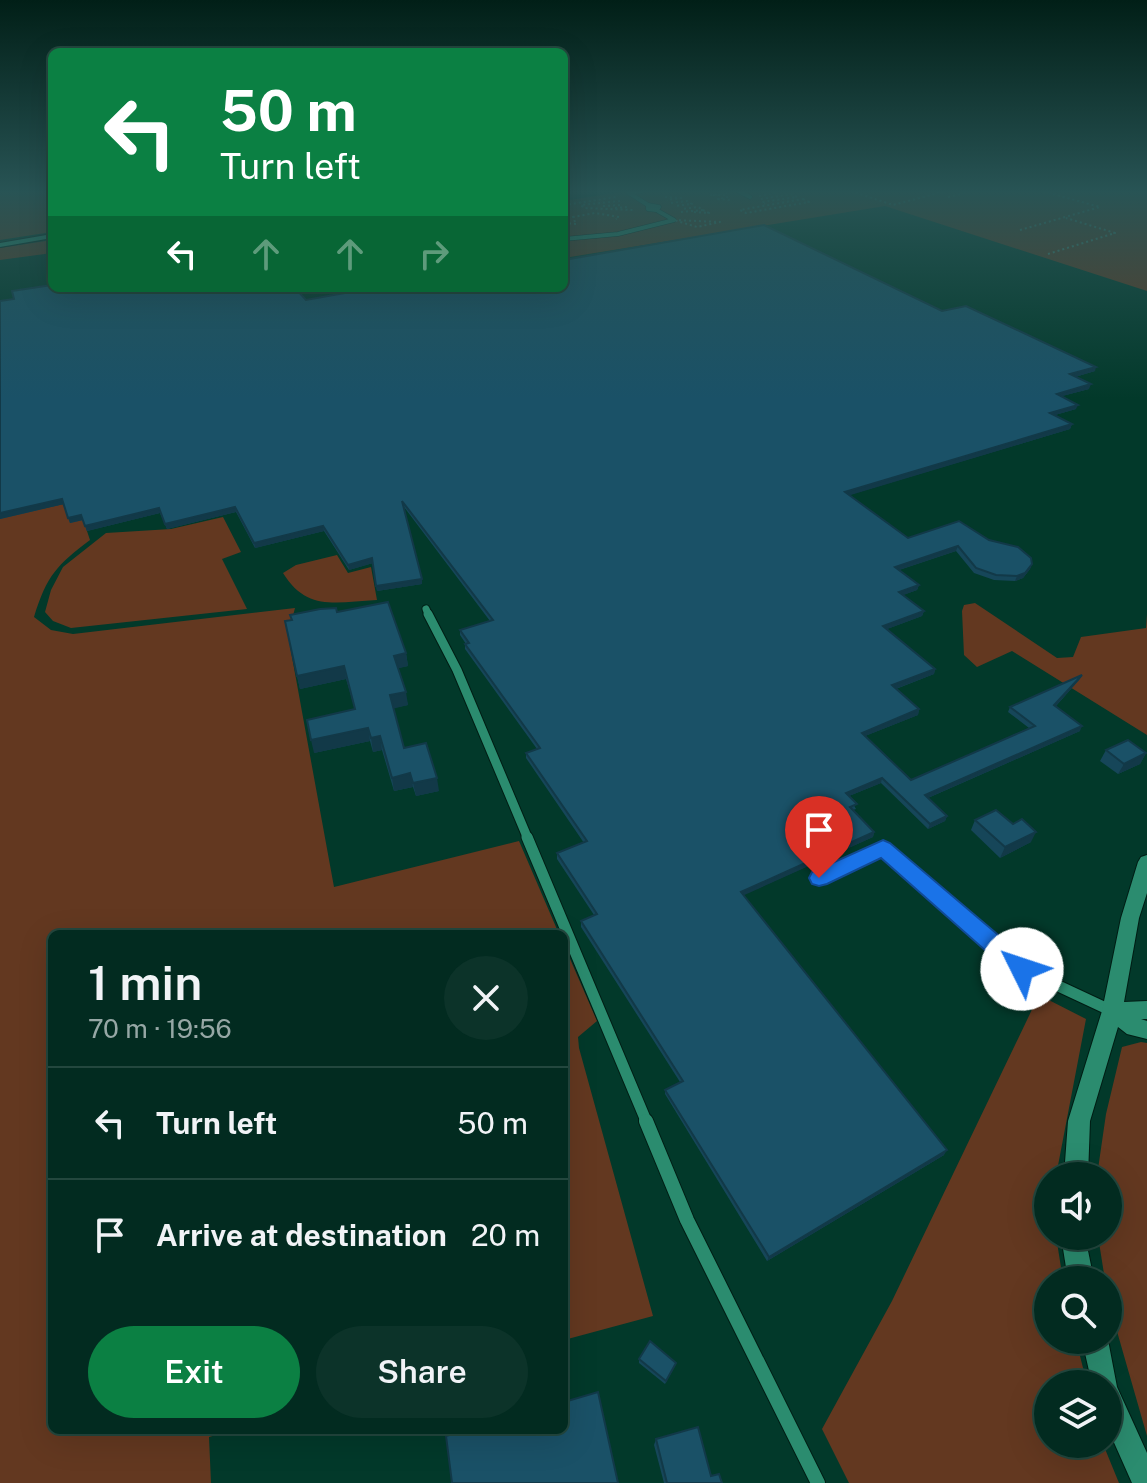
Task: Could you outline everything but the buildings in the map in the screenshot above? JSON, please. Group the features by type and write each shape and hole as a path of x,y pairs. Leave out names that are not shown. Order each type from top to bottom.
{"street":[{"path":"1077,1162 1079,1121 1112,1011 1130,918 1147,862"},
{"path":"1112,1011 1147,1010"},
{"path":"1112,1011 1134,1027 1147,1030"},
{"path":"1122,1429 1146,1483"}],"lane":[{"path":"426,609 463,685 566,930"},
{"path":"819,878 883,848 1022,969 1112,1011"},
{"path":"568,936 687,1220 818,1483"}],"shaded area":[{"path":"1052,260 1147,260 1147,291"},
{"path":"77,501 90,540 61,564 44,591 34,617 51,630 73,634 295,608 288,635 334,887 519,841 557,930 48,930 48,1434 220,1434 209,1437 211,1483 0,1483 0,518"},
{"path":"223,517 241,552 222,559 247,609 71,628 53,621 45,612 51,590 63,567 106,533 171,529"},
{"path":"337,555 348,573 371,567 377,600 336,603 313,599 302,594 283,573 296,565"},
{"path":"975,603 1057,658 1073,657 1081,637 1146,628 1147,614 1147,735 1012,651 977,667 964,655 962,611 964,605"},
{"path":"568,954 597,1021 578,1037 579,1048 653,1316 568,1339"},
{"path":"1039,995 1086,1019 1059,1162 1034,1162 1034,1250 1058,1250 1061,1266 1034,1266 1034,1354 1080,1354 1084,1370 1034,1370 1034,1458 1109,1458 1119,1483 849,1483 822,1429 892,1301"},
{"path":"1147,1043 1147,1436 1122,1349 1122,1266 1103,1266 1100,1250 1122,1250 1122,1162 1099,1162 1106,1114 1122,1047"}],"route":[{"path":"819,878 883,848 1022,969"}]}
